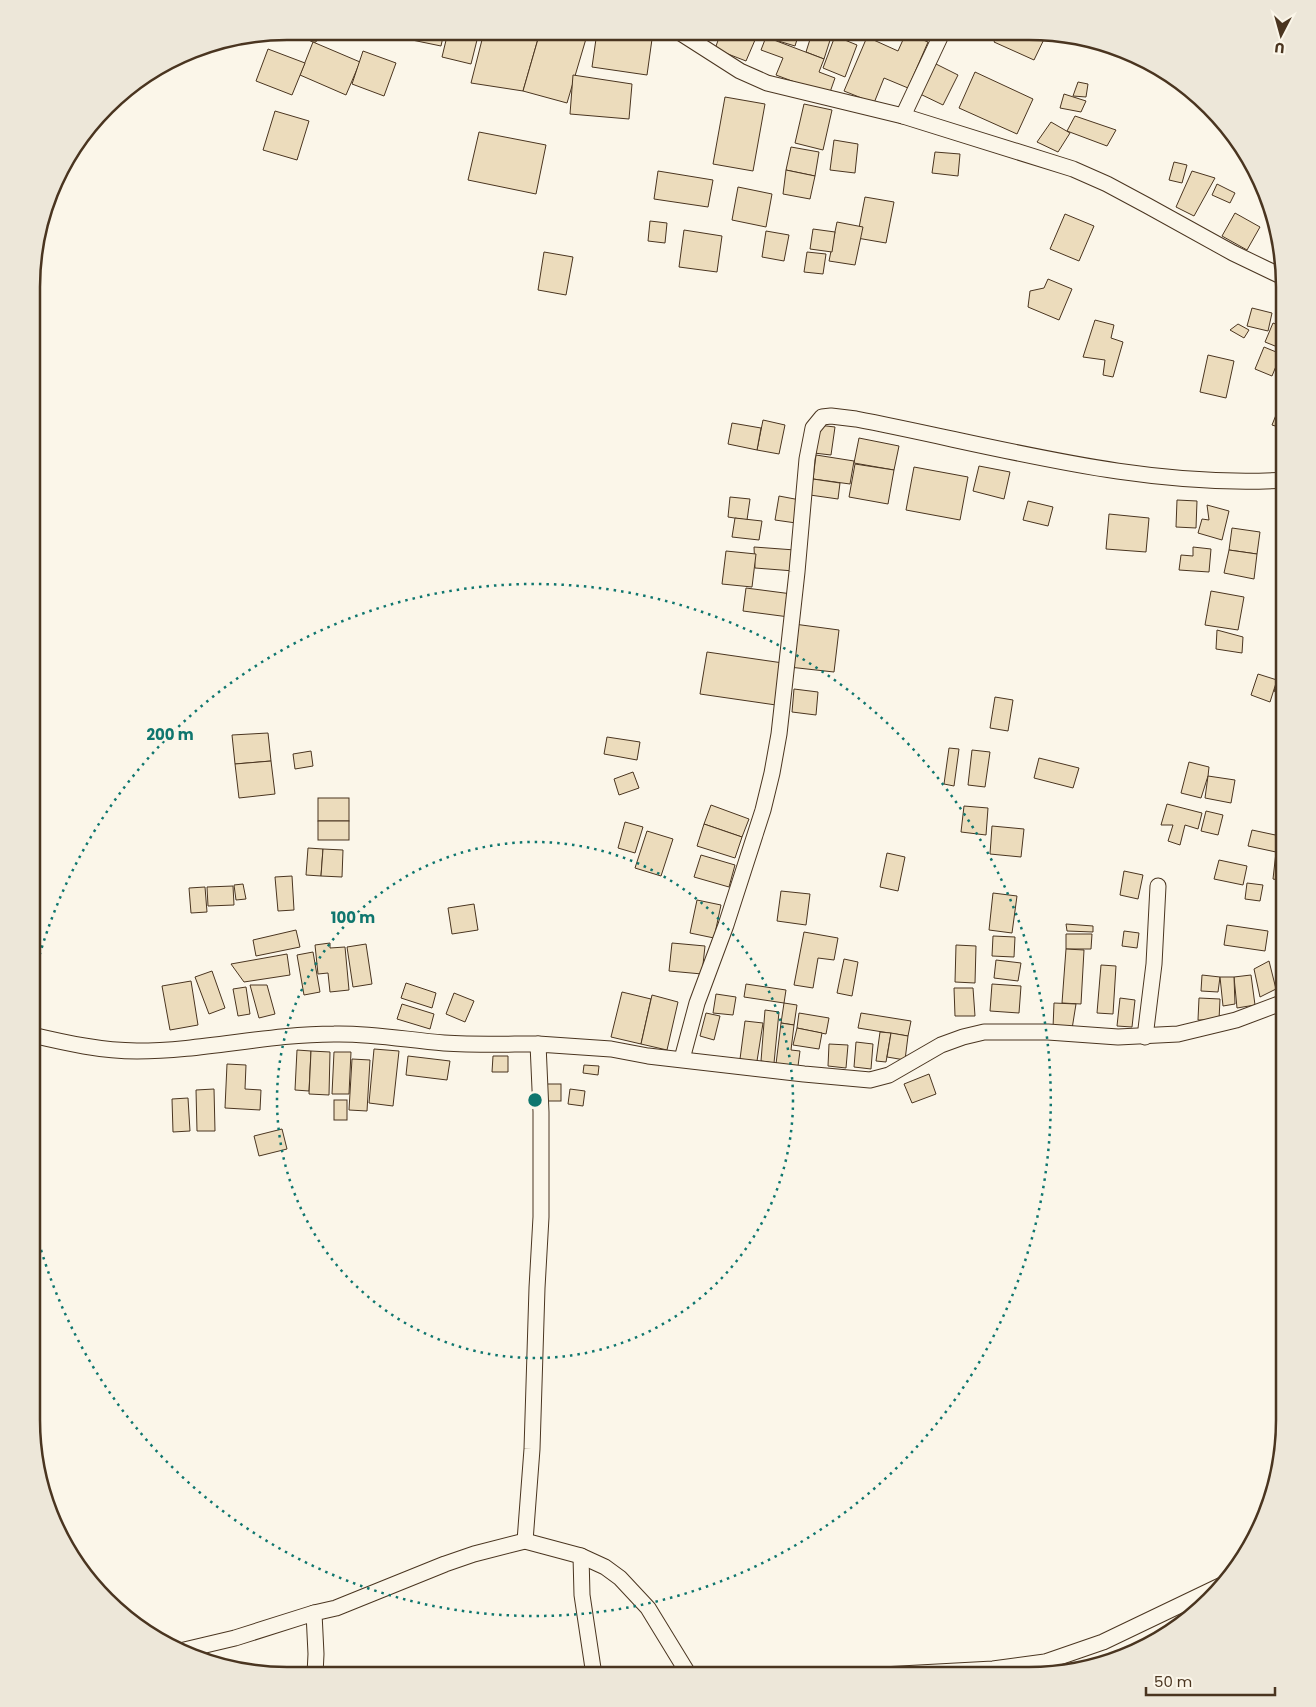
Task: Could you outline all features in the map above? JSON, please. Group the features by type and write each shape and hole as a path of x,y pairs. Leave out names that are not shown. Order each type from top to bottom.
{"street":[{"path":"692,40 740,71 767,84 903,116 1073,169 1140,202 1233,254 1275,273"},
{"path":"903,116 939,40"},
{"path":"682,1059 697,1003 726,925 763,810 772,773 779,734 807,459 813,428 822,417 832,416 856,419 1029,456 1136,475 1189,479 1276,480"},
{"path":"1145,1037 1154,964 1158,886"},
{"path":"40,1037 86,1046 136,1051 194,1048 307,1034 384,1036 445,1043 563,1045 611,1049 648,1056 804,1074 870,1080 889,1075 941,1045 984,1032 1032,1031 1118,1037 1178,1034 1209,1028 1276,1005"},
{"path":"525,1541 532,1449 541,1217 542,1122 538,1044"},
{"path":"193,1648 235,1638 336,1608 455,1561 525,1541 581,1556 605,1567 620,1578 648,1608 684,1667"},
{"path":"581,1556 582,1595 593,1667"},
{"path":"1007,1667 1045,1662 1103,1642 1208,1591"},
{"path":"314,1614 315,1667"}],"building":[{"path":"412,40 442,40 441,46"},
{"path":"446,40 477,40 471,64 442,57"},
{"path":"482,40 538,40 523,91 471,83"},
{"path":"538,40 586,40 567,103 523,91"},
{"path":"596,40 652,40 647,75 592,67"},
{"path":"718,40 755,40 746,61 715,49"},
{"path":"765,40 774,40 824,59 819,72 835,78 829,95 776,75 783,58 761,50"},
{"path":"775,40 797,40 795,46"},
{"path":"810,40 830,40 824,59 806,52"},
{"path":"834,40 845,40 857,45 845,77 823,68"},
{"path":"866,40 874,40 898,51 903,40 923,40 928,42 908,88 884,78 874,103 844,91"},
{"path":"995,40 1043,41 1034,60 994,42"},
{"path":"313,42 360,62 346,95 300,75"},
{"path":"268,49 305,63 292,95 256,81"},
{"path":"363,51 396,63 384,96 352,84"},
{"path":"934,63 958,75 943,105 918,93"},
{"path":"975,72 1033,99 1017,134 959,108"},
{"path":"573,75 632,84 629,119 570,114"},
{"path":"1078,82 1088,84 1086,97 1073,96"},
{"path":"1064,94 1086,101 1081,112 1060,108"},
{"path":"725,97 765,104 753,171 713,164"},
{"path":"804,104 832,110 823,150 795,143"},
{"path":"275,111 309,121 297,160 263,150"},
{"path":"1075,116 1116,130 1107,146 1067,131"},
{"path":"1051,122 1070,133 1058,152 1037,142"},
{"path":"479,132 546,145 536,194 468,180"},
{"path":"834,140 858,144 855,173 830,170"},
{"path":"791,147 819,152 815,176 786,170"},
{"path":"935,152 960,154 958,176 932,173"},
{"path":"1174,162 1187,165 1182,183 1169,180"},
{"path":"786,170 815,176 810,199 783,194"},
{"path":"658,171 713,180 708,207 654,199"},
{"path":"1192,171 1215,178 1194,216 1176,207"},
{"path":"1217,184 1235,193 1230,203 1212,195"},
{"path":"738,187 772,194 766,227 732,220"},
{"path":"865,197 894,202 886,243 857,238"},
{"path":"1235,213 1260,227 1247,250 1222,236"},
{"path":"1065,214 1094,226 1079,261 1050,249"},
{"path":"650,221 667,223 665,243 648,241"},
{"path":"837,222 863,227 855,265 829,261"},
{"path":"813,229 835,232 832,252 810,249"},
{"path":"684,230 722,236 717,272 679,267"},
{"path":"766,231 789,235 784,261 762,257"},
{"path":"544,252 573,257 566,295 538,290"},
{"path":"807,252 826,254 823,274 804,272"},
{"path":"1048,279 1072,289 1059,320 1028,307 1030,291 1044,288"},
{"path":"1252,308 1272,313 1268,331 1247,326"},
{"path":"1095,320 1114,325 1111,338 1123,342 1113,377 1103,375 1105,360 1083,357"},
{"path":"1273,323 1276,324 1276,346 1265,342"},
{"path":"1238,324 1249,330 1244,338 1230,330"},
{"path":"1264,347 1276,352 1276,366 1272,376 1255,369"},
{"path":"1208,355 1234,361 1226,398 1200,392"},
{"path":"1276,415 1276,426 1272,425"},
{"path":"763,420 785,425 779,454 757,450"},
{"path":"732,423 761,428 757,450 728,444"},
{"path":"818,425 835,427 831,455 814,453"},
{"path":"859,438 899,446 894,470 854,463"},
{"path":"816,455 854,461 850,484 813,479"},
{"path":"855,464 894,470 888,504 849,497"},
{"path":"979,466 1010,472 1004,499 973,491"},
{"path":"914,467 968,477 960,520 906,510"},
{"path":"813,479 840,483 838,499 810,495"},
{"path":"779,496 800,500 796,523 775,520"},
{"path":"730,497 750,499 747,520 728,517"},
{"path":"1177,500 1197,501 1196,528 1176,527"},
{"path":"1028,501 1053,507 1048,526 1023,520"},
{"path":"1207,505 1229,511 1222,540 1198,533 1202,519 1209,520"},
{"path":"1109,514 1149,518 1146,552 1106,549"},
{"path":"735,518 762,521 759,540 732,537"},
{"path":"1232,528 1260,532 1257,554 1229,550"},
{"path":"754,547 795,550 794,571 755,568"},
{"path":"1193,547 1211,549 1209,572 1179,570 1181,555 1193,556"},
{"path":"1229,550 1257,554 1254,579 1224,573"},
{"path":"726,551 756,554 752,587 722,584"},
{"path":"746,588 792,594 789,617 743,611"},
{"path":"1211,591 1244,597 1238,630 1205,625"},
{"path":"794,624 839,630 834,672 789,667"},
{"path":"1217,630 1243,637 1242,653 1216,649"},
{"path":"707,652 783,663 776,705 700,694"},
{"path":"1258,674 1276,680 1270,702 1251,695"},
{"path":"794,689 818,692 816,715 792,712"},
{"path":"995,697 1013,700 1008,731 990,728"},
{"path":"268,733 271,761 235,764 232,735"},
{"path":"607,737 640,742 637,760 604,754"},
{"path":"949,748 959,749 954,786 944,784"},
{"path":"972,750 990,752 985,787 968,785"},
{"path":"311,751 313,766 295,769 293,754"},
{"path":"1039,758 1079,768 1073,788 1034,778"},
{"path":"271,761 275,794 239,798 235,764"},
{"path":"1189,762 1209,767 1201,798 1181,793"},
{"path":"633,772 639,788 619,795 614,779"},
{"path":"1208,776 1235,780 1231,803 1205,798"},
{"path":"318,798 349,798 349,821 318,821"},
{"path":"1167,804 1202,813 1198,829 1185,825 1180,845 1168,841 1173,825 1161,825"},
{"path":"711,805 749,819 742,837 704,824"},
{"path":"964,806 988,808 986,835 961,832"},
{"path":"1206,811 1223,815 1218,835 1201,831"},
{"path":"318,821 349,821 349,840 318,840"},
{"path":"625,822 643,827 635,853 618,848"},
{"path":"704,824 742,837 735,858 697,846"},
{"path":"992,826 1024,829 1021,857 990,854"},
{"path":"1252,830 1276,835 1276,852 1248,846"},
{"path":"647,831 673,839 661,876 635,868"},
{"path":"308,848 323,849 321,876 306,875"},
{"path":"323,849 343,850 342,877 321,876"},
{"path":"1276,852 1276,880 1273,879"},
{"path":"887,853 905,857 898,891 880,887"},
{"path":"701,855 735,865 729,887 694,877"},
{"path":"1219,860 1247,866 1243,885 1214,879"},
{"path":"1124,871 1143,875 1138,899 1120,895"},
{"path":"292,876 294,910 278,911 275,877"},
{"path":"1247,883 1263,885 1260,901 1245,899"},
{"path":"243,884 246,899 236,900 234,885"},
{"path":"233,886 234,905 208,906 207,887"},
{"path":"205,887 207,912 191,913 189,888"},
{"path":"781,891 810,894 806,925 777,921"},
{"path":"993,893 1017,896 1012,933 989,930"},
{"path":"697,900 721,905 714,938 690,933"},
{"path":"474,904 478,930 452,934 448,908"},
{"path":"1066,924 1093,926 1093,932 1067,931"},
{"path":"1227,925 1268,931 1265,951 1224,945"},
{"path":"296,930 300,947 256,956 253,940"},
{"path":"1124,931 1139,933 1137,948 1122,946"},
{"path":"804,932 838,938 834,960 818,958 813,988 794,985"},
{"path":"1066,934 1092,934 1091,949 1066,949"},
{"path":"993,936 1015,937 1014,957 992,956"},
{"path":"330,943 330,948 345,947 349,990 330,992 328,973 318,974 315,945"},
{"path":"672,943 705,946 702,974 669,971"},
{"path":"366,944 372,984 353,987 347,947"},
{"path":"956,945 976,946 975,983 955,982"},
{"path":"1066,949 1084,950 1081,1004 1062,1003"},
{"path":"313,952 320,992 304,995 297,955"},
{"path":"287,954 290,975 244,982 231,964"},
{"path":"844,959 858,962 852,996 837,993"},
{"path":"996,960 1021,963 1018,981 994,978"},
{"path":"1269,961 1276,989 1260,997 1254,969"},
{"path":"1101,965 1116,966 1113,1014 1097,1013"},
{"path":"212,971 225,1008 209,1014 195,977"},
{"path":"1202,975 1220,977 1218,992 1201,991"},
{"path":"1251,975 1255,1005 1237,1008 1234,977"},
{"path":"1220,977 1234,977 1235,1004 1223,1006"},
{"path":"191,981 198,1025 170,1030 162,986"},
{"path":"406,983 436,993 432,1008 401,998"},
{"path":"746,984 786,990 784,1003 744,997"},
{"path":"992,984 1021,986 1019,1013 990,1011"},
{"path":"250,985 267,985 275,1014 259,1018"},
{"path":"246,987 250,1014 238,1016 233,989"},
{"path":"954,988 973,988 975,1016 955,1016"},
{"path":"622,992 651,999 641,1044 611,1037"},
{"path":"454,993 474,1001 465,1022 446,1014"},
{"path":"716,994 736,997 733,1015 713,1013"},
{"path":"652,995 678,1002 667,1050 641,1044"},
{"path":"1120,998 1135,1000 1132,1027 1117,1026"},
{"path":"1199,998 1220,999 1219,1020 1198,1020"},
{"path":"784,1003 797,1005 794,1025 781,1023"},
{"path":"1054,1003 1076,1004 1072,1029 1053,1028"},
{"path":"402,1004 434,1014 430,1029 397,1019"},
{"path":"765,1010 779,1012 774,1063 761,1061"},
{"path":"706,1013 720,1016 714,1040 700,1036"},
{"path":"799,1013 829,1018 826,1034 797,1028"},
{"path":"861,1013 911,1021 908,1036 858,1028"},
{"path":"745,1021 763,1023 757,1061 740,1059"},
{"path":"781,1023 794,1025 791,1050 800,1051 798,1066 776,1064"},
{"path":"797,1028 822,1033 819,1049 793,1045"},
{"path":"880,1032 891,1033 886,1062 876,1061"},
{"path":"891,1033 908,1036 905,1060 887,1057"},
{"path":"856,1042 873,1044 871,1069 854,1067"},
{"path":"829,1044 848,1045 846,1068 828,1066"},
{"path":"374,1049 399,1051 393,1106 369,1103"},
{"path":"297,1050 311,1051 309,1091 295,1090"},
{"path":"311,1051 330,1052 329,1095 309,1094"},
{"path":"334,1052 351,1052 349,1094 332,1094"},
{"path":"408,1056 450,1061 447,1080 406,1075"},
{"path":"493,1056 508,1056 508,1072 492,1072"},
{"path":"352,1059 370,1060 367,1111 349,1110"},
{"path":"227,1064 246,1065 245,1089 261,1090 260,1110 225,1108"},
{"path":"584,1065 599,1066 598,1075 583,1073"},
{"path":"929,1074 936,1094 912,1103 904,1084"},
{"path":"545,1084 561,1084 561,1101 545,1101"},
{"path":"214,1089 215,1131 197,1131 196,1090"},
{"path":"570,1089 585,1091 583,1106 568,1104"},
{"path":"188,1098 190,1131 173,1132 172,1099"},
{"path":"334,1100 347,1100 347,1120 334,1120"},
{"path":"282,1129 287,1149 259,1156 254,1136"}]}
